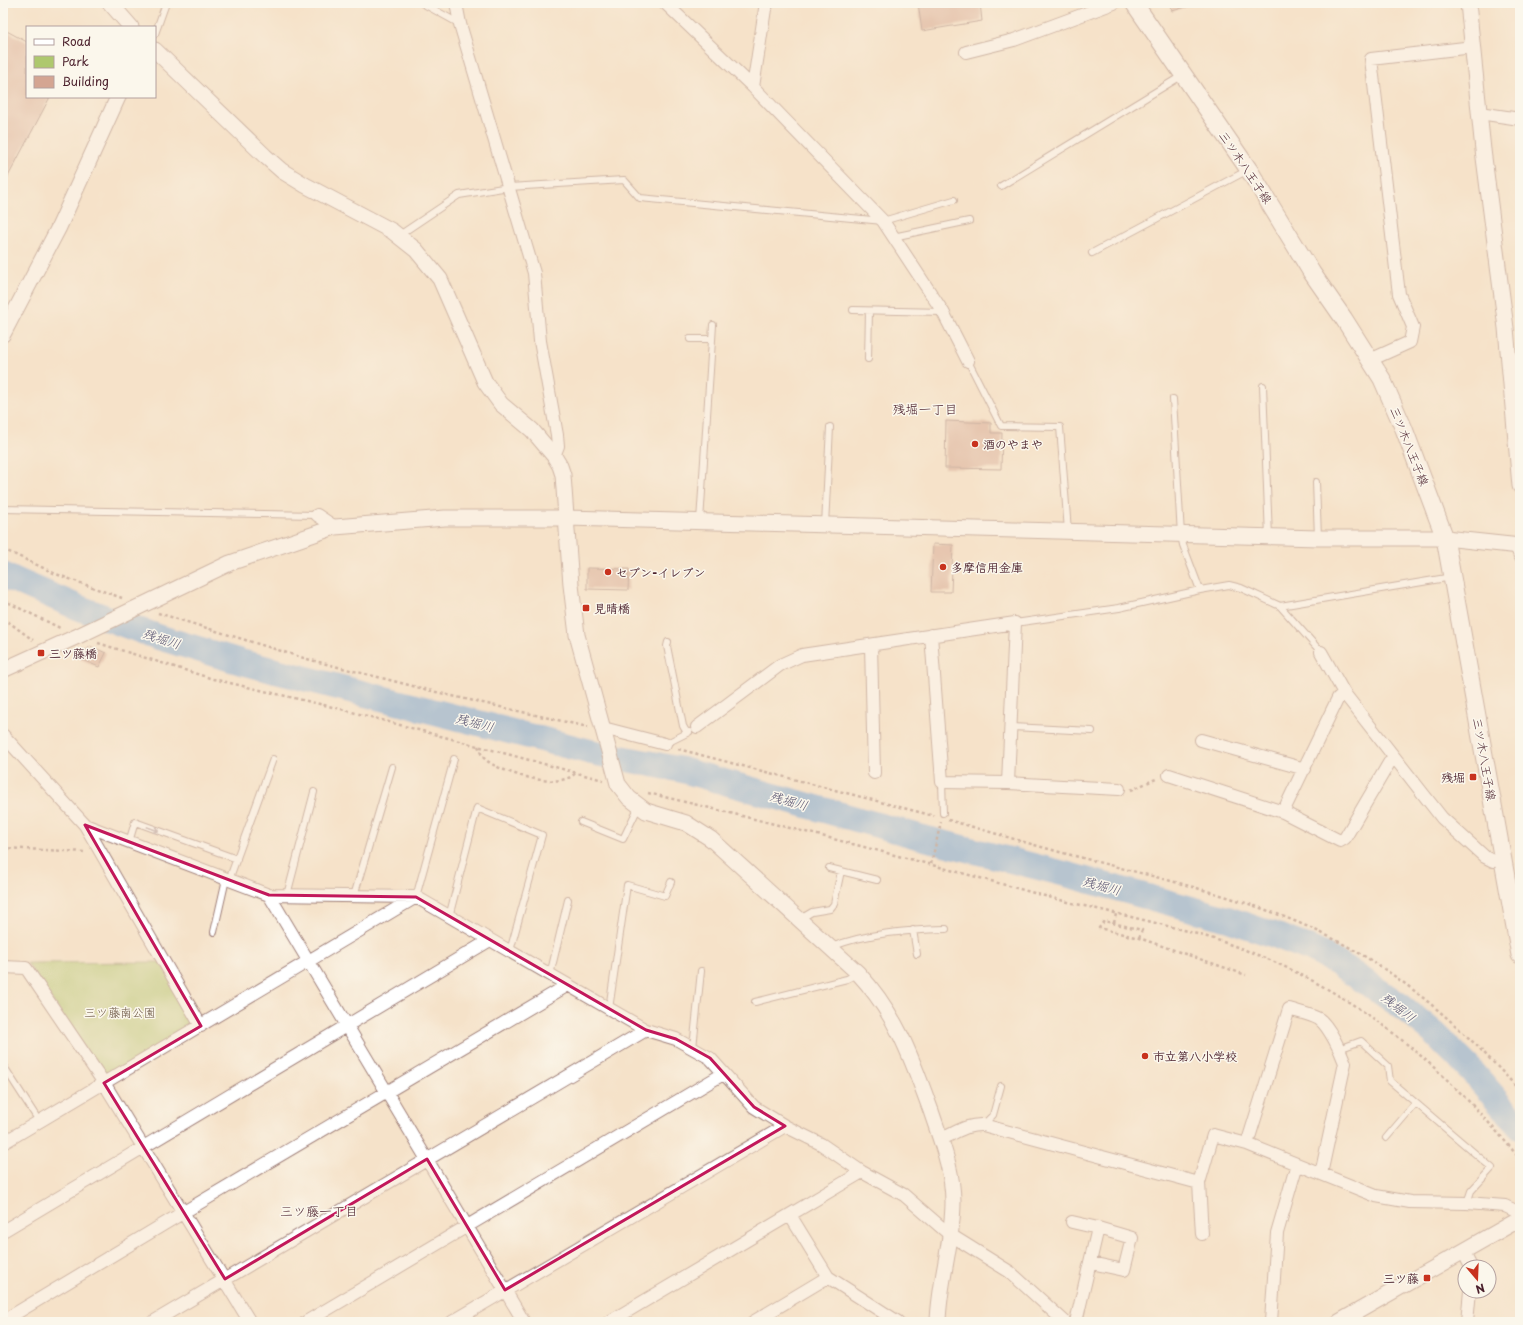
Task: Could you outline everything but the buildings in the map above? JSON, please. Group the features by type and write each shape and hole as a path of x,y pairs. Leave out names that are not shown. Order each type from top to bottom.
{"main road":[{"name":"三ツ木八王子線","path":"1134,3 1249,170 1312,273 1370,360 1382,379 1404,429 1445,538 1503,860 1512,894 1520,955"}],"street":[{"path":"110,3 130,26"},
{"path":"456,3 460,24 534,273 540,341 557,435 558,446 554,456"},
{"path":"753,87 764,9 768,3"},
{"path":"966,52 1014,40 1114,3"},
{"path":"1468,3 1479,113 1506,328 1520,486"},
{"path":"668,4 753,87 884,221 943,312 968,361"},
{"path":"1370,360 1410,342 1413,327 1399,294 1371,59 1472,47"},
{"path":"156,51 282,171 398,236 416,250 440,279 485,382 501,404 532,430 554,456 563,475 571,585 577,635 615,778 623,792 646,811 686,823 711,839 858,973 880,999 900,1031 908,1049 941,1139 951,1179 953,1202 939,1304 938,1322"},
{"path":"3,334 59,227 118,98"},
{"path":"1479,113 1520,119"},
{"path":"317,515 336,528"},
{"path":"3,670 78,636 230,563 336,528 445,518 567,518 1318,538 1445,538 1519,550"},
{"path":"692,730 780,665 792,659 802,656 931,635 1015,624 1012,727 1008,783"},
{"path":"931,635 942,782 1008,783 1119,789"},
{"path":"871,645 874,773"},
{"path":"1321,652 1344,693 1442,818 1485,858 1493,861 1503,860"},
{"path":"1283,812 1338,698 1344,693"},
{"path":"603,730 665,744"},
{"path":"3,735 85,825 201,1026"},
{"path":"1201,740 1305,768"},
{"path":"1169,775 1283,812 1340,841 1345,838 1390,763 1395,759"},
{"path":"85,825 269,895 416,897 646,1030 676,1039 710,1058 754,1107 785,1126 821,1144 862,1172 904,1195 949,1234 1010,1272 1065,1322"},
{"path":"269,895 524,1322"},
{"path":"3,1143 416,897"},
{"path":"3,1231 490,940"},
{"path":"3,967 26,968 104,1083 250,1322"},
{"path":"3,1321 568,985"},
{"path":"1247,1144 1289,1009 1320,1020 1340,1049 1345,1063 1321,1174"},
{"path":"153,1322 646,1030"},
{"path":"306,1322 723,1074"},
{"path":"941,1139 966,1127 974,1125 983,1126 1199,1183"},
{"path":"452,1322 785,1126"},
{"path":"1202,1234 1199,1183 1213,1135 1247,1144 1376,1196 1410,1202 1467,1203 1505,1206 1520,1213"},
{"path":"1271,1322 1277,1233 1297,1164"},
{"path":"609,1322 862,1172"},
{"path":"790,1215 828,1277 898,1322"},
{"path":"1339,1322 1520,1218"},
{"path":"1072,1222 1132,1238 1124,1270 1091,1263"},
{"path":"1076,1322 1098,1228"},
{"path":"1463,1251 1467,1259"},
{"path":"754,1322 828,1277"},
{"path":"1467,1322 1469,1299"}],"lane":[{"path":"156,31 166,3"},
{"path":"422,3 460,24"},
{"path":"1001,186 1184,75"},
{"path":"1092,254 1249,170"},
{"path":"398,236 459,195 509,187 624,180 640,198 884,221 954,200"},
{"path":"893,237 969,221"},
{"path":"853,310 943,312"},
{"path":"868,311 868,359"},
{"path":"700,522 713,325"},
{"path":"690,339 712,339"},
{"path":"968,361 1000,426 1060,426 1068,531"},
{"path":"1263,386 1269,537"},
{"path":"1173,399 1181,534 1183,545 1200,590"},
{"path":"825,525 830,427"},
{"path":"1316,482 1318,538"},
{"path":"3,509 317,515"},
{"path":"1280,606 1453,577"},
{"path":"1015,624 1119,608 1229,585 1241,588 1280,606 1321,652"},
{"path":"668,642 667,646 683,726 692,730"},
{"path":"1012,727 1092,731"},
{"path":"665,744 692,730"},
{"path":"416,897 454,758"},
{"path":"214,932 228,879 237,859 273,759"},
{"path":"354,896 392,767"},
{"path":"942,782 942,813"},
{"path":"287,895 314,792"},
{"path":"582,822 623,839 639,806"},
{"path":"449,917 477,808 542,835 510,952"},
{"path":"129,842 135,822 237,859"},
{"path":"830,868 878,880"},
{"path":"799,920 812,912 830,909 834,904 840,871"},
{"path":"609,1009 627,886 665,896 671,882"},
{"path":"550,975 568,900"},
{"path":"830,947 849,940 913,930 946,929"},
{"path":"913,930 918,954"},
{"path":"692,1048 701,971"},
{"path":"755,1002 847,979 858,973"},
{"path":"1340,1049 1360,1041 1388,1066 1390,1080 1415,1104 1492,1168 1471,1191 1467,1203"},
{"path":"3,1065 39,1121"},
{"path":"983,1126 993,1115 1001,1086"},
{"path":"1386,1138 1415,1104"}],"path":[{"path":"3,549 56,574 116,596"},
{"path":"3,600 56,626"},
{"path":"162,615 307,659 448,695 587,727"},
{"path":"3,618 46,651"},
{"path":"101,644 213,679 341,709 597,778"},
{"path":"665,744 684,751 941,818 1078,857 1217,892 1292,920 1331,938 1371,961 1414,991 1456,1025 1520,1091"},
{"path":"478,746 483,758 487,761 502,770 517,774 546,781 566,779 574,776 576,772"},
{"path":"1119,789 1133,790 1160,776 1169,775"},
{"path":"642,792 931,864 1116,914 1183,930 1248,951 1299,974 1345,999 1418,1051 1473,1104 1520,1159"},
{"path":"931,864 941,823"},
{"path":"3,848 101,853"},
{"path":"1114,923 1116,914"},
{"path":"1139,938 1142,930 1104,921 1099,928 1139,938 1246,975"}],"highlighted area":[{"path":"85,825 269,895 416,897 646,1030 676,1039 710,1058 754,1107 785,1126 505,1290 427,1159 225,1279 104,1083 201,1026"}],"green space":[{"name":"三ツ藤南公園","path":"160,962 197,1025 105,1079 27,963"}],"waterway":[{"name":"残堀川","path":"3,575 82,609 158,637 241,662 591,752 682,770 920,837 1065,874 1228,919 1277,936 1311,949 1339,964 1401,1006 1435,1034 1470,1069 1520,1127"}],"place":[{"name":"酒のやまや","path":"975,444"},
{"name":"多摩信用金庫","path":"943,567"},
{"name":"セブン-イレブン","path":"608,572"},
{"name":"見晴橋","path":"586,608"},
{"name":"三ツ藤橋","path":"41,653"},
{"name":"残堀","path":"1473,777"},
{"name":"市立第八小学校","path":"1145,1056"},
{"name":"三ツ藤","path":"1427,1278"}],"district":[{"name":"残堀一丁目","path":"925,408"},
{"name":"三ツ藤一丁目","path":"319,1210"}]}
